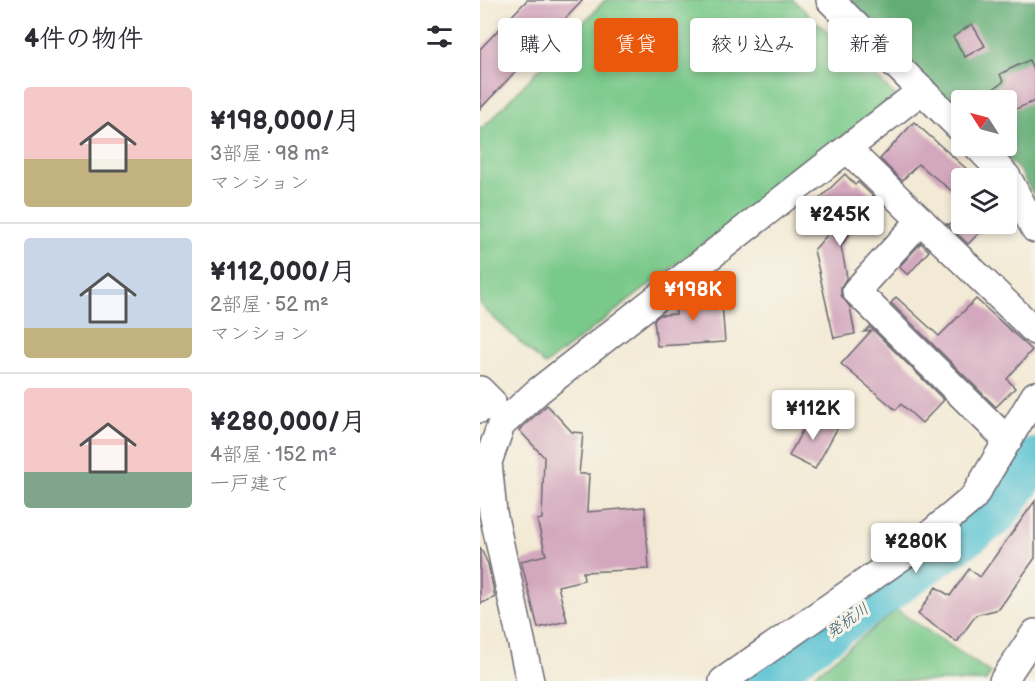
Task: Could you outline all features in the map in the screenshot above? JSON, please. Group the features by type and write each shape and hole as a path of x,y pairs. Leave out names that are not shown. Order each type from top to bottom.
{"street":[{"path":"830,0 951,119"},
{"path":"530,681 493,513 488,462 501,425 537,392 922,90"},
{"path":"847,148 1035,331"},
{"path":"986,156 1007,177 1035,229"},
{"path":"921,220 856,291 1008,441"},
{"path":"723,681 910,551 973,498 1035,395"},
{"path":"1003,681 1035,633"}],"green space":[{"path":"605,0 793,0 812,18 690,18 690,72 816,72 816,21 828,33 828,72 870,72 896,96 545,365 480,305 480,127 484,127 536,72 582,72 582,24"},
{"path":"851,0 1035,0 1035,197 1019,170 1004,156 1017,156 1017,90 951,90 951,103 912,63 912,18 869,18"},
{"path":"897,610 991,673 986,681 806,681"}],"building":[{"path":"527,0 583,0 566,18 510,18"},
{"path":"972,24 985,46 965,57 953,37"},
{"path":"498,30 498,72 515,72 480,109 480,49"},
{"path":"1029,60 1035,74 1035,101 1017,108 1017,90 992,90 1003,82 1000,74"},
{"path":"914,122 966,168 951,168 951,190 918,164 902,181 880,159"},
{"path":"845,174 855,185 858,182 879,202 862,217 841,246 847,277 841,287 841,295 850,307 855,334 834,338 814,250 835,226 814,204"},
{"path":"958,234 978,234 968,244"},
{"path":"921,243 929,251 908,275 899,267"},
{"path":"721,292 725,342 657,346 654,320 660,315 676,314 676,303 686,295"},
{"path":"896,297 939,336 976,299 1032,350 1007,379 1015,388 996,407 891,303"},
{"path":"870,327 944,400 922,423 901,404 896,410 841,364 871,331 864,332"},
{"path":"547,405 572,432 583,433 579,474 589,474 587,512 645,507 649,569 583,572 584,580 558,586 567,621 538,628 521,561 546,555 537,520 542,519 544,457 519,430"},
{"path":"811,414 838,427 815,469 789,456"},
{"path":"1035,501 1035,558 999,609 976,615 957,642 918,614 936,587 950,596 969,569 980,577"},
{"path":"480,547 488,564 495,597 480,604"}],"waterway":[{"name":"発杭川","path":"760,681 997,514 1035,459"}]}
